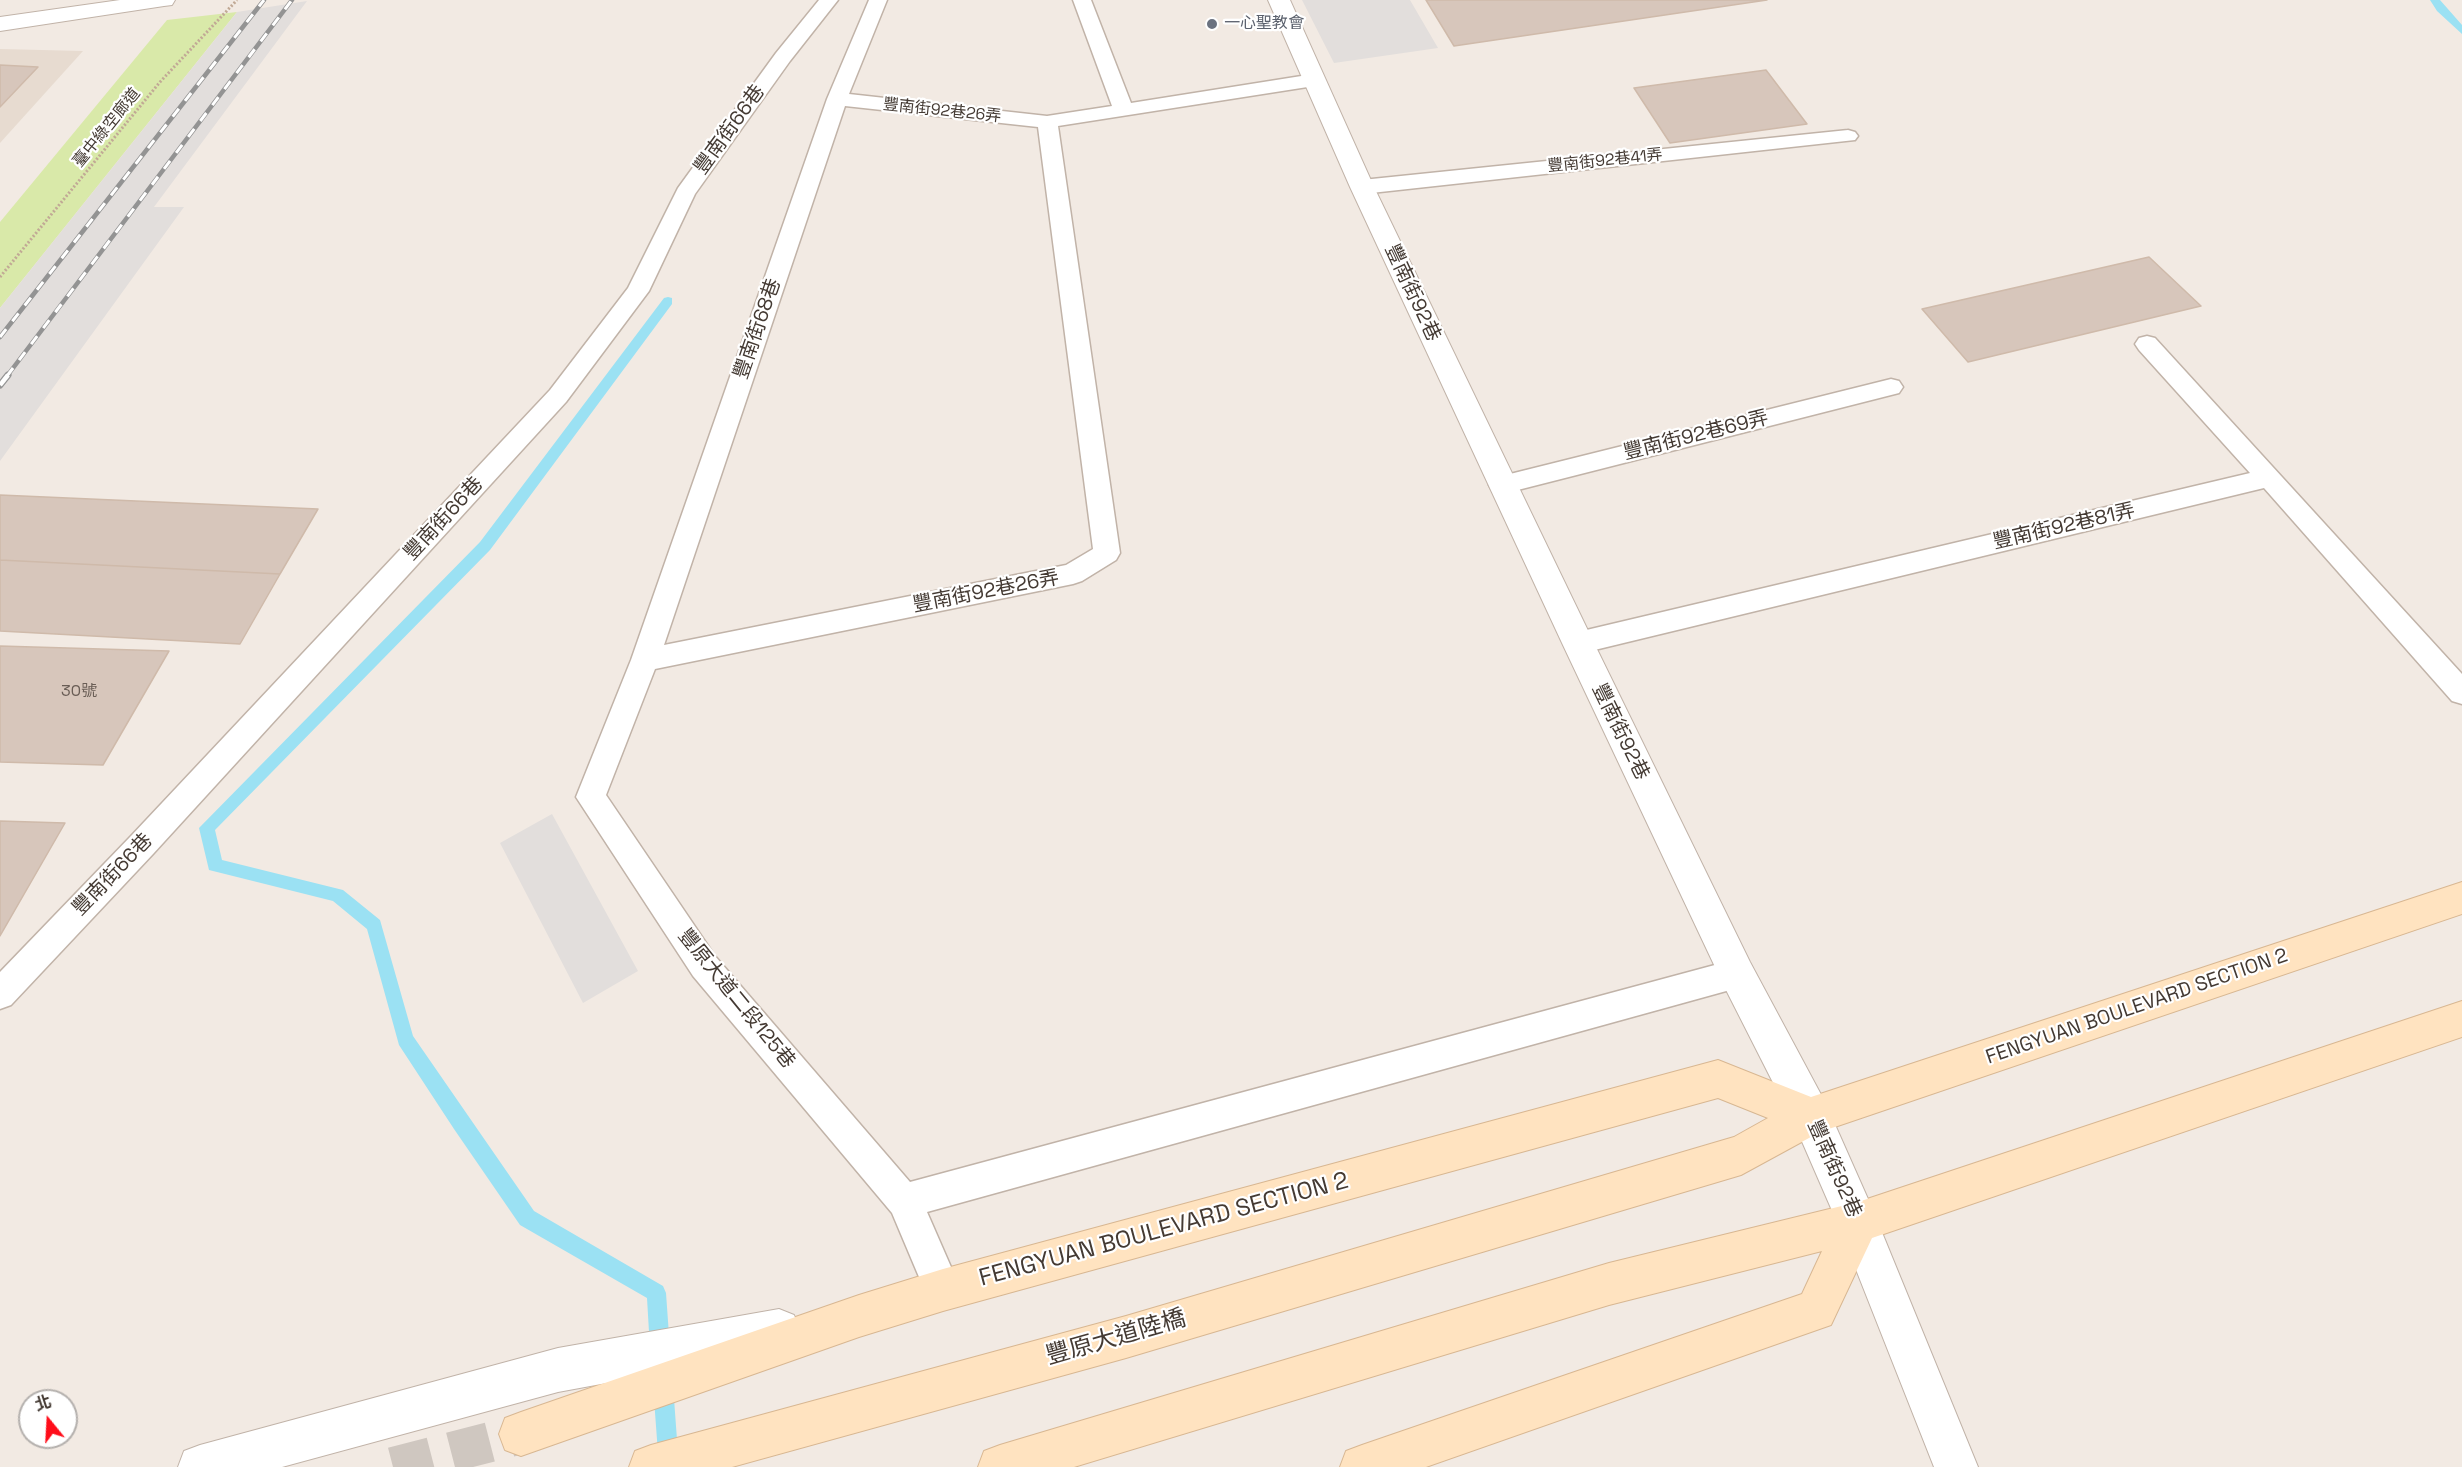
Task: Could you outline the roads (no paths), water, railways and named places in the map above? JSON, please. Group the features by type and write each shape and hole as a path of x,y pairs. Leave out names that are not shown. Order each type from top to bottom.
{"street":[{"path":"0,24 164,0"},
{"name":"豐南街92巷","path":"1279,0 1362,187 1502,485 1737,974 1811,1116 1858,1222 1956,1467"},
{"name":"FENGYUAN BOULEVARD SECTION 2","path":"1580,1203 1741,1155 1811,1116 2462,898"},
{"path":"1000,1467 1609,1284 1858,1222 2462,1019"},
{"name":"FENGYUAN BOULEVARD SECTION 2","path":"520,1434 859,1316 943,1290 1718,1079 1811,1116"},
{"name":"豐原大道陸橋","path":"651,1467 1126,1337 1580,1203"},
{"path":"1362,1467 1816,1310 1858,1222"},
{"path":"200,1467 558,1370 859,1316"}],"lane":[{"name":"豐南街66巷","path":"0,994 558,396 638,291 685,193 783,57 829,0"},
{"name":"豐南街68巷","path":"645,660 837,99 878,0"},
{"path":"1082,0 1124,110"},
{"name":"豐南街92巷26弄","path":"837,99 1047,122 1314,80"},
{"name":"豐南街92巷26弄","path":"645,660 1073,574 1107,553 1047,122"},
{"name":"豐南街92巷41弄","path":"1362,187 1848,136"},
{"path":"2147,344 2462,693"},
{"name":"豐南街92巷69弄","path":"1502,485 1891,387"},
{"name":"豐南街92巷81弄","path":"1578,644 2269,478"},
{"name":"豐原大道二段125巷","path":"645,660 591,796 704,966 904,1201 943,1290"},
{"path":"904,1201 1737,974"}],"waterway":[{"path":"2435,0 2440,9 2462,31"},
{"path":"660,1349 656,1293 527,1218 460,1123 405,1039 374,925 337,895 215,865 207,828 485,546 668,301"},
{"path":"663,1385 669,1467"}],"tunnel":[{"path":"393,1467 521,1434"}],"railway":[{"path":"0,337 264,0"},
{"path":"7,376 292,0"},
{"path":"0,385 8,375"}],"place":[{"name":"一心聖教會","path":"1212,24"}]}
